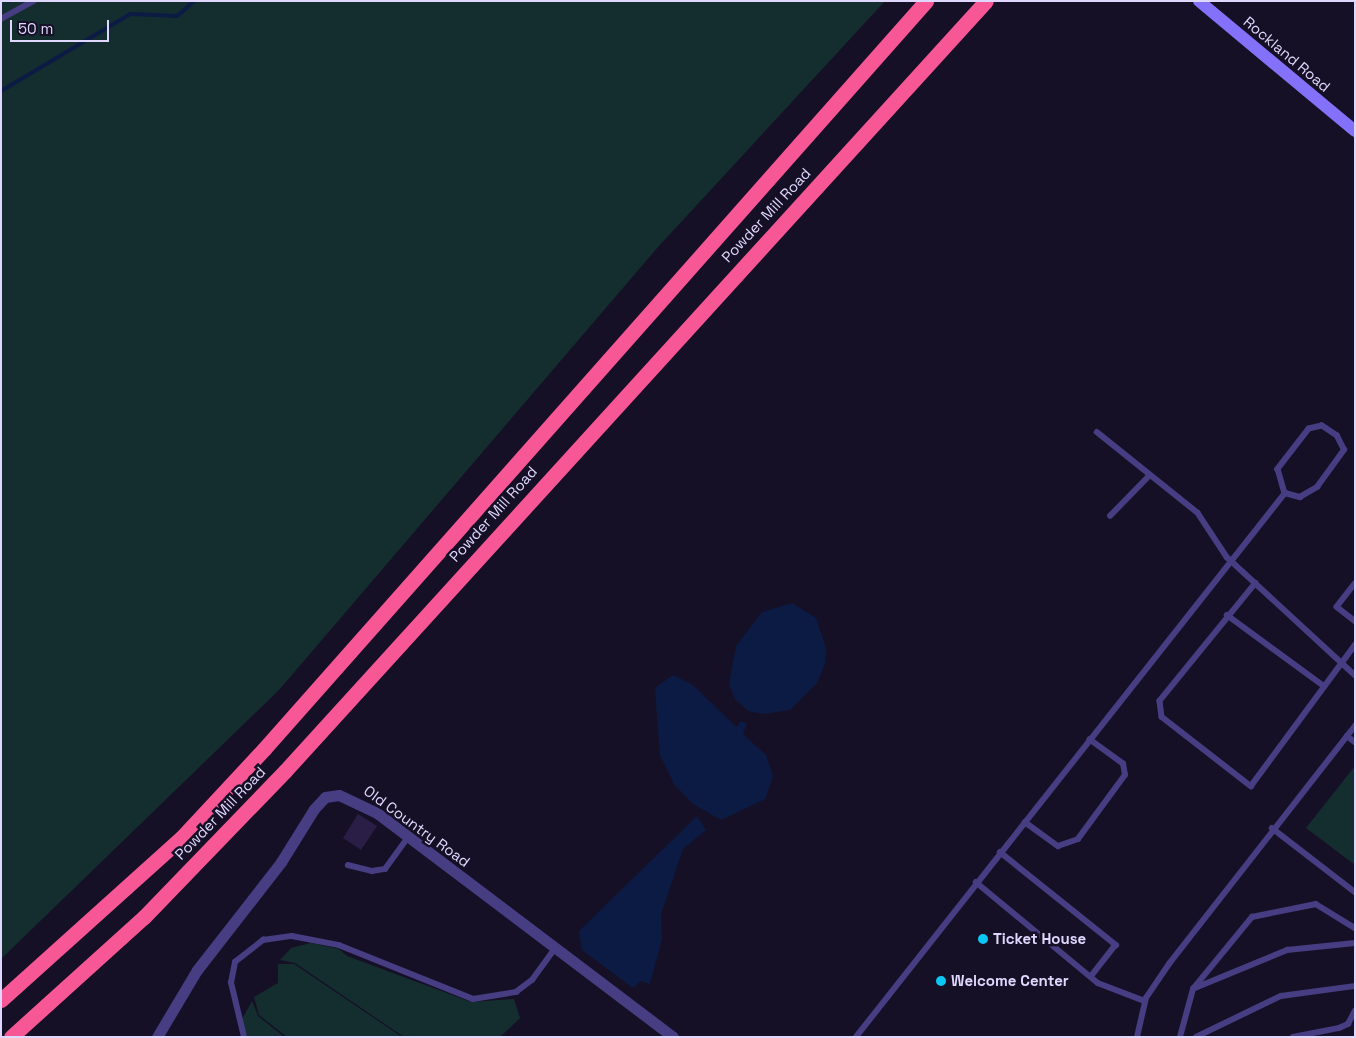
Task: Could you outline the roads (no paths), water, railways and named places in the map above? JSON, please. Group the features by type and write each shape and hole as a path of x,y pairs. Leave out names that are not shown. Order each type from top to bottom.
{"highway":[{"name":"Powder Mill Road","path":"1,1000 174,845 264,749 926,1"},
{"name":"Powder Mill Road","path":"11,1037 144,918 285,771 986,1"}],"street":[{"name":"Rockland Road","path":"1199,1 1355,131"},
{"name":"Old Country Road","path":"157,1037 197,970 326,797 352,797 673,1037"}],"lane":[{"path":"1,19 33,1"},
{"path":"1322,426 1336,436 1344,450 1317,487 1300,497 1285,493 1278,469 1309,429 1322,426"},
{"path":"1097,432 1198,513 1227,557 1235,560 1256,583 1355,675"},
{"path":"1110,516 1150,475"},
{"path":"856,1037 976,882 1235,560 1285,493"},
{"path":"1256,583 1227,615 1160,701 1162,717 1251,786 1355,645"},
{"path":"1355,584 1337,607 1355,621"},
{"path":"1227,615 1324,686"},
{"path":"1137,1037 1145,1001 1272,828 1355,726"},
{"path":"1346,736 1355,742"},
{"path":"1025,822 1058,846 1078,839 1125,775 1123,764 1090,740"},
{"path":"1272,828 1355,892"},
{"path":"348,865 372,871 385,869 408,837"},
{"path":"1000,852 1116,945 1093,974"},
{"path":"976,882 1093,974 1112,992 1145,1001"},
{"path":"1180,1037 1194,989 1252,917 1316,904 1355,928"},
{"path":"242,1035 231,983 235,962 263,940 292,936 339,945 473,999 497,999 516,992 532,980 555,948"},
{"path":"1194,989 1287,950 1355,943"},
{"path":"1196,1037 1282,996 1355,986"},
{"path":"1293,1037 1339,1028 1348,1024 1355,1011"}],"water":[{"path":"792,603 816,618 826,648 825,664 817,683 790,710 764,714 748,711 735,699 729,684 736,646 762,612"},
{"path":"673,675 693,685 736,727 741,721 747,724 743,734 766,755 773,776 765,799 721,820 693,804 674,784 660,755 655,688"},
{"path":"697,816 706,830 683,849 661,914 662,939 650,984 641,981 633,988 582,950 579,931"}],"waterway":[{"path":"1,91 130,14 177,16 194,1"}],"place":[{"name":"Ticket House","path":"983,939"},
{"name":"Welcome Center","path":"941,981"}]}
